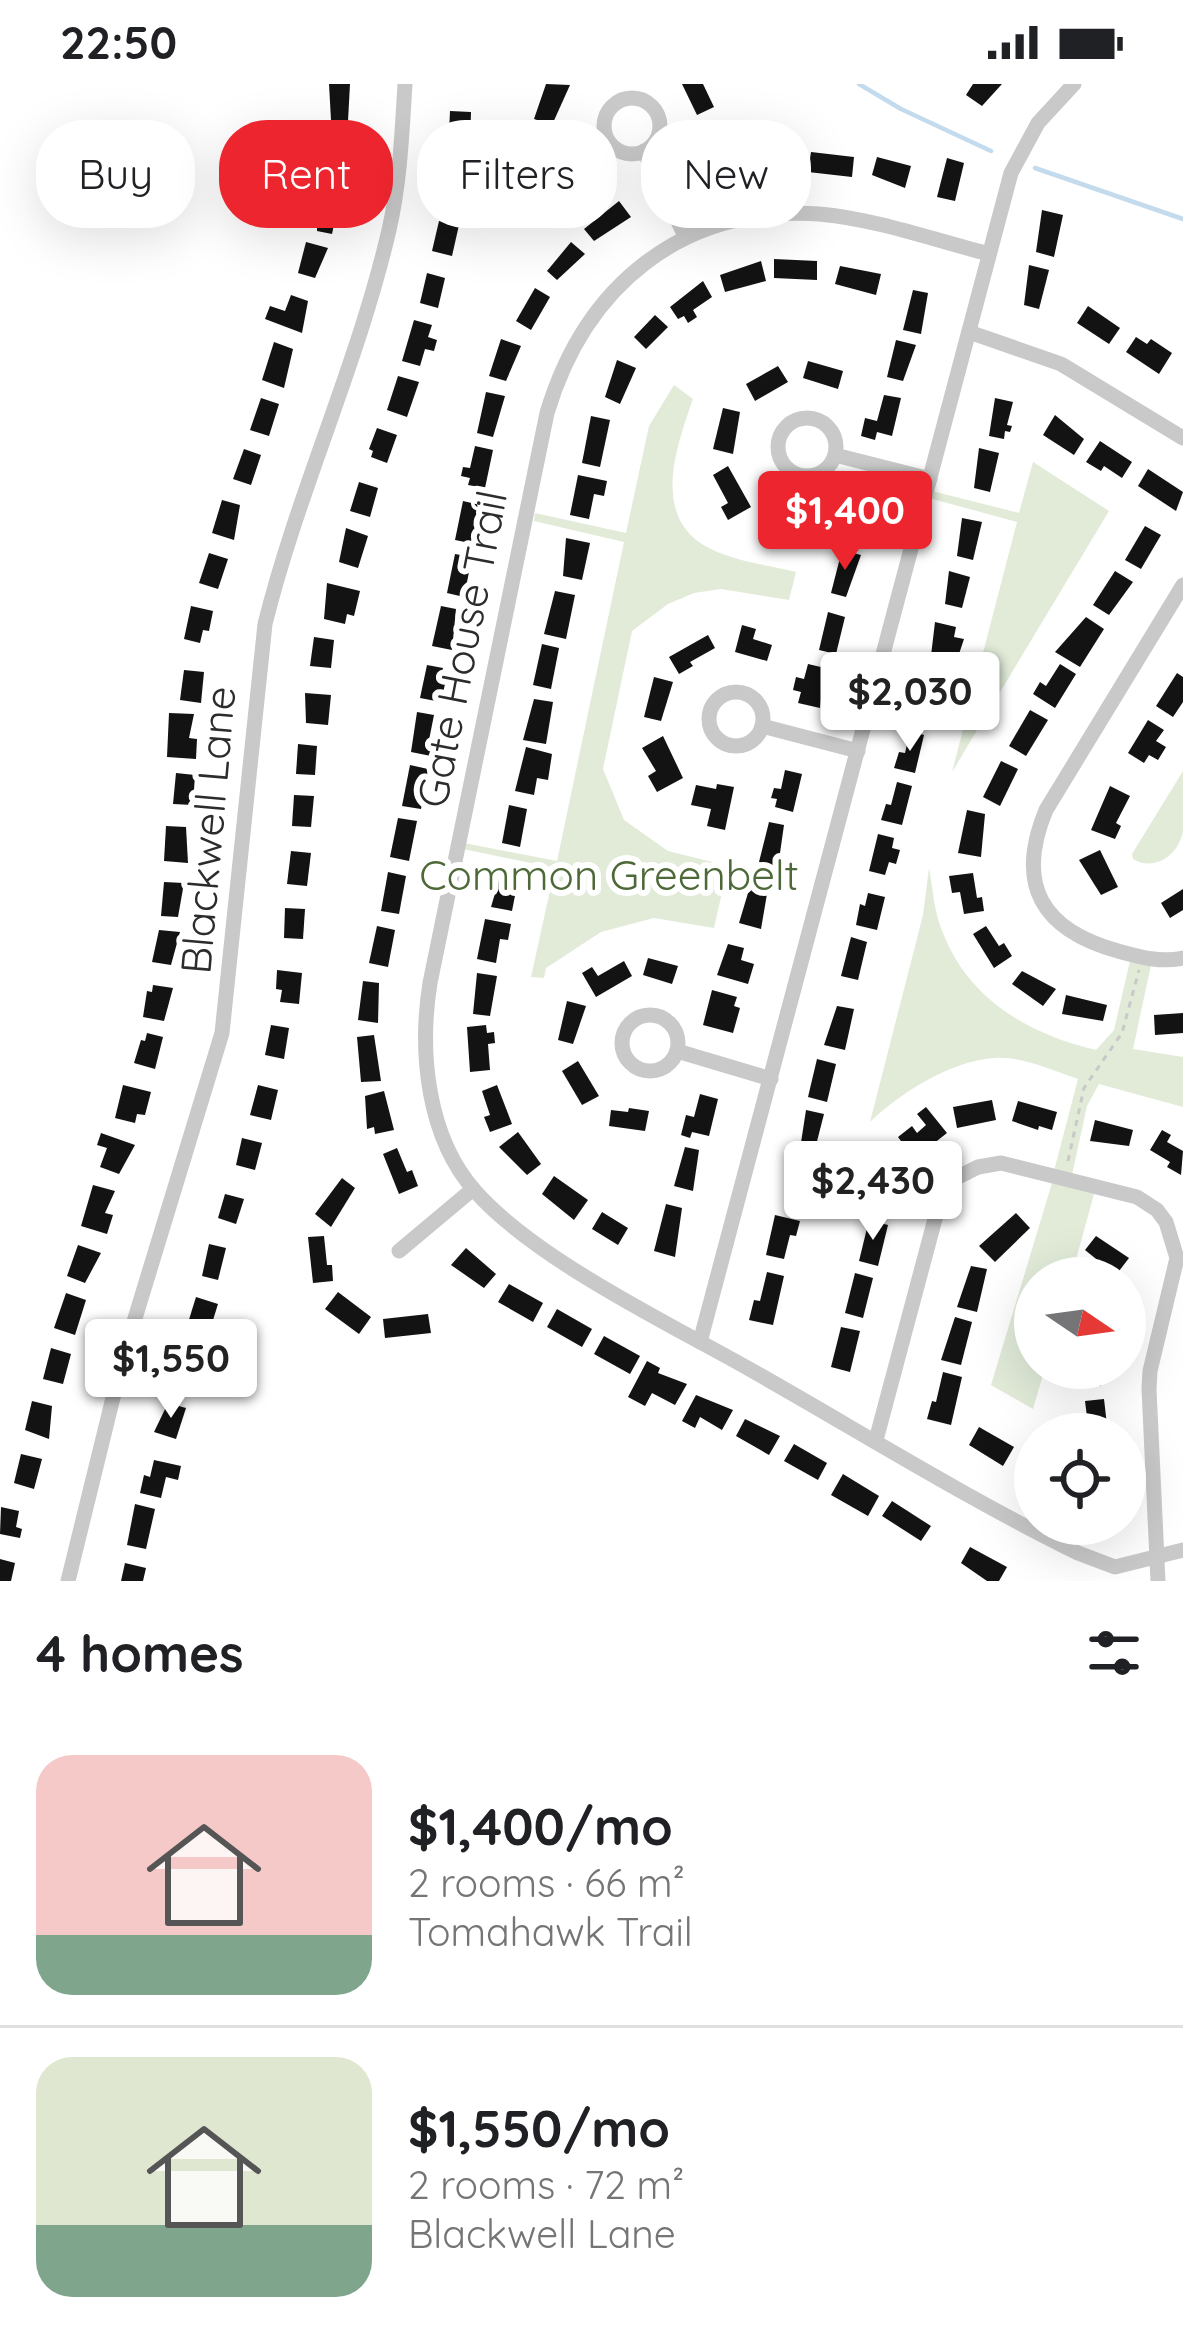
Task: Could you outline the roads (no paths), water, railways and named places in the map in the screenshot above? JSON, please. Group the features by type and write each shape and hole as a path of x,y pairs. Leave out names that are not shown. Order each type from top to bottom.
{"street":[{"name":"Blackwell Lane","path":"68,1581 122,1361 222,1033 265,624 279,567 380,266 395,198 404,84"},
{"path":"700,1342 988,254 1017,158 1038,124 1074,84"},
{"name":"Gate House Trail","path":"988,254 821,214 747,218 685,236 635,271 593,314 568,352 547,412 426,1010 427,1071 442,1132 473,1189 542,1247 1032,1531 1114,1567 1183,1550"},
{"path":"681,228 685,236"},
{"path":"969,332 1061,364 1183,438"},
{"path":"835,454 930,478"},
{"path":"1183,586 1046,810 1033,850 1035,886 1053,920 1088,943 1142,957 1183,958"},
{"path":"762,726 858,751"},
{"path":"677,1051 771,1079"},
{"path":"876,1441 939,1204 949,1185 977,1167 1001,1163 1148,1202 1166,1222 1175,1245 1175,1273 1150,1371 1157,1581"},
{"path":"399,1251 473,1189"}],"waterway":[{"path":"859,84 991,151"},
{"path":"1035,168 1183,219"}],"park label":[{"name":"Common Greenbelt","path":"609,875"}]}
